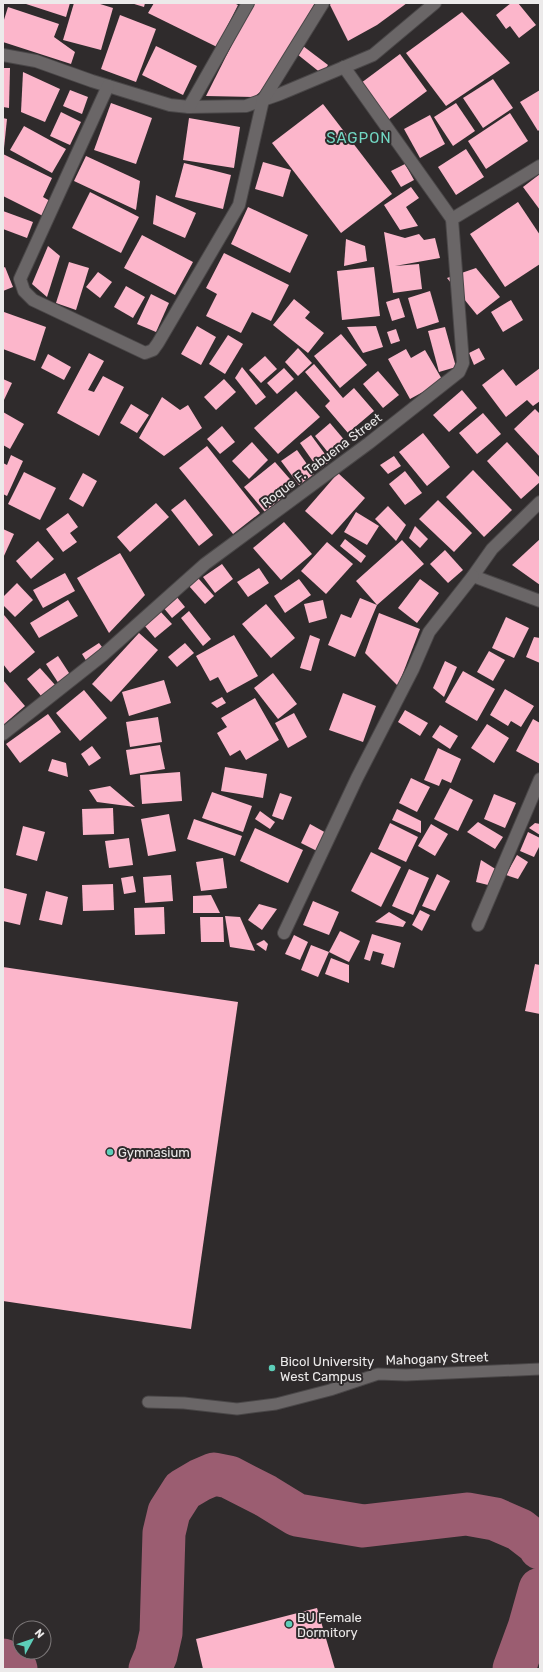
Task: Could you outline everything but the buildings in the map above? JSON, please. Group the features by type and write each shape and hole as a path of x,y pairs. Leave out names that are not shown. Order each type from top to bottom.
{"street":[{"path":"189,107 248,3"},
{"path":"108,86 20,279 24,291 33,300 144,353 153,350 158,343 238,205 263,100 323,3"},
{"path":"3,55 36,61 108,86 170,105 189,107 246,106 373,55 435,3"},
{"path":"344,67 452,219 540,166"},
{"name":"Roque F. Tabuena Street","path":"3,734 103,655 205,564 369,443 459,372 463,362 452,219"},
{"path":"284,933 357,778 413,669 428,632 473,576 492,549 540,502"},
{"path":"473,576 540,601"},
{"path":"478,925 540,780"}],"lane":[{"name":"Mahogany Street","path":"148,1402 184,1403 237,1409 276,1404 330,1390 378,1374 406,1375 540,1369"}],"waterway":[{"path":"150,1669 156,1655 161,1633 164,1533 169,1512 183,1490 214,1474 229,1477 266,1496 297,1515 363,1526 467,1514 495,1519 520,1530 538,1544 540,1548"},
{"path":"514,1669 529,1628 540,1589"},
{"path":"3,1660 16,1669"}],"place":[{"name":"Gymnasium","path":"110,1152"},
{"name":"Bicol University West Campus","path":"272,1368"},
{"name":"BU Female Dormitory","path":"289,1624"}],"district":[{"name":"SAGPON","path":"359,138"}]}
